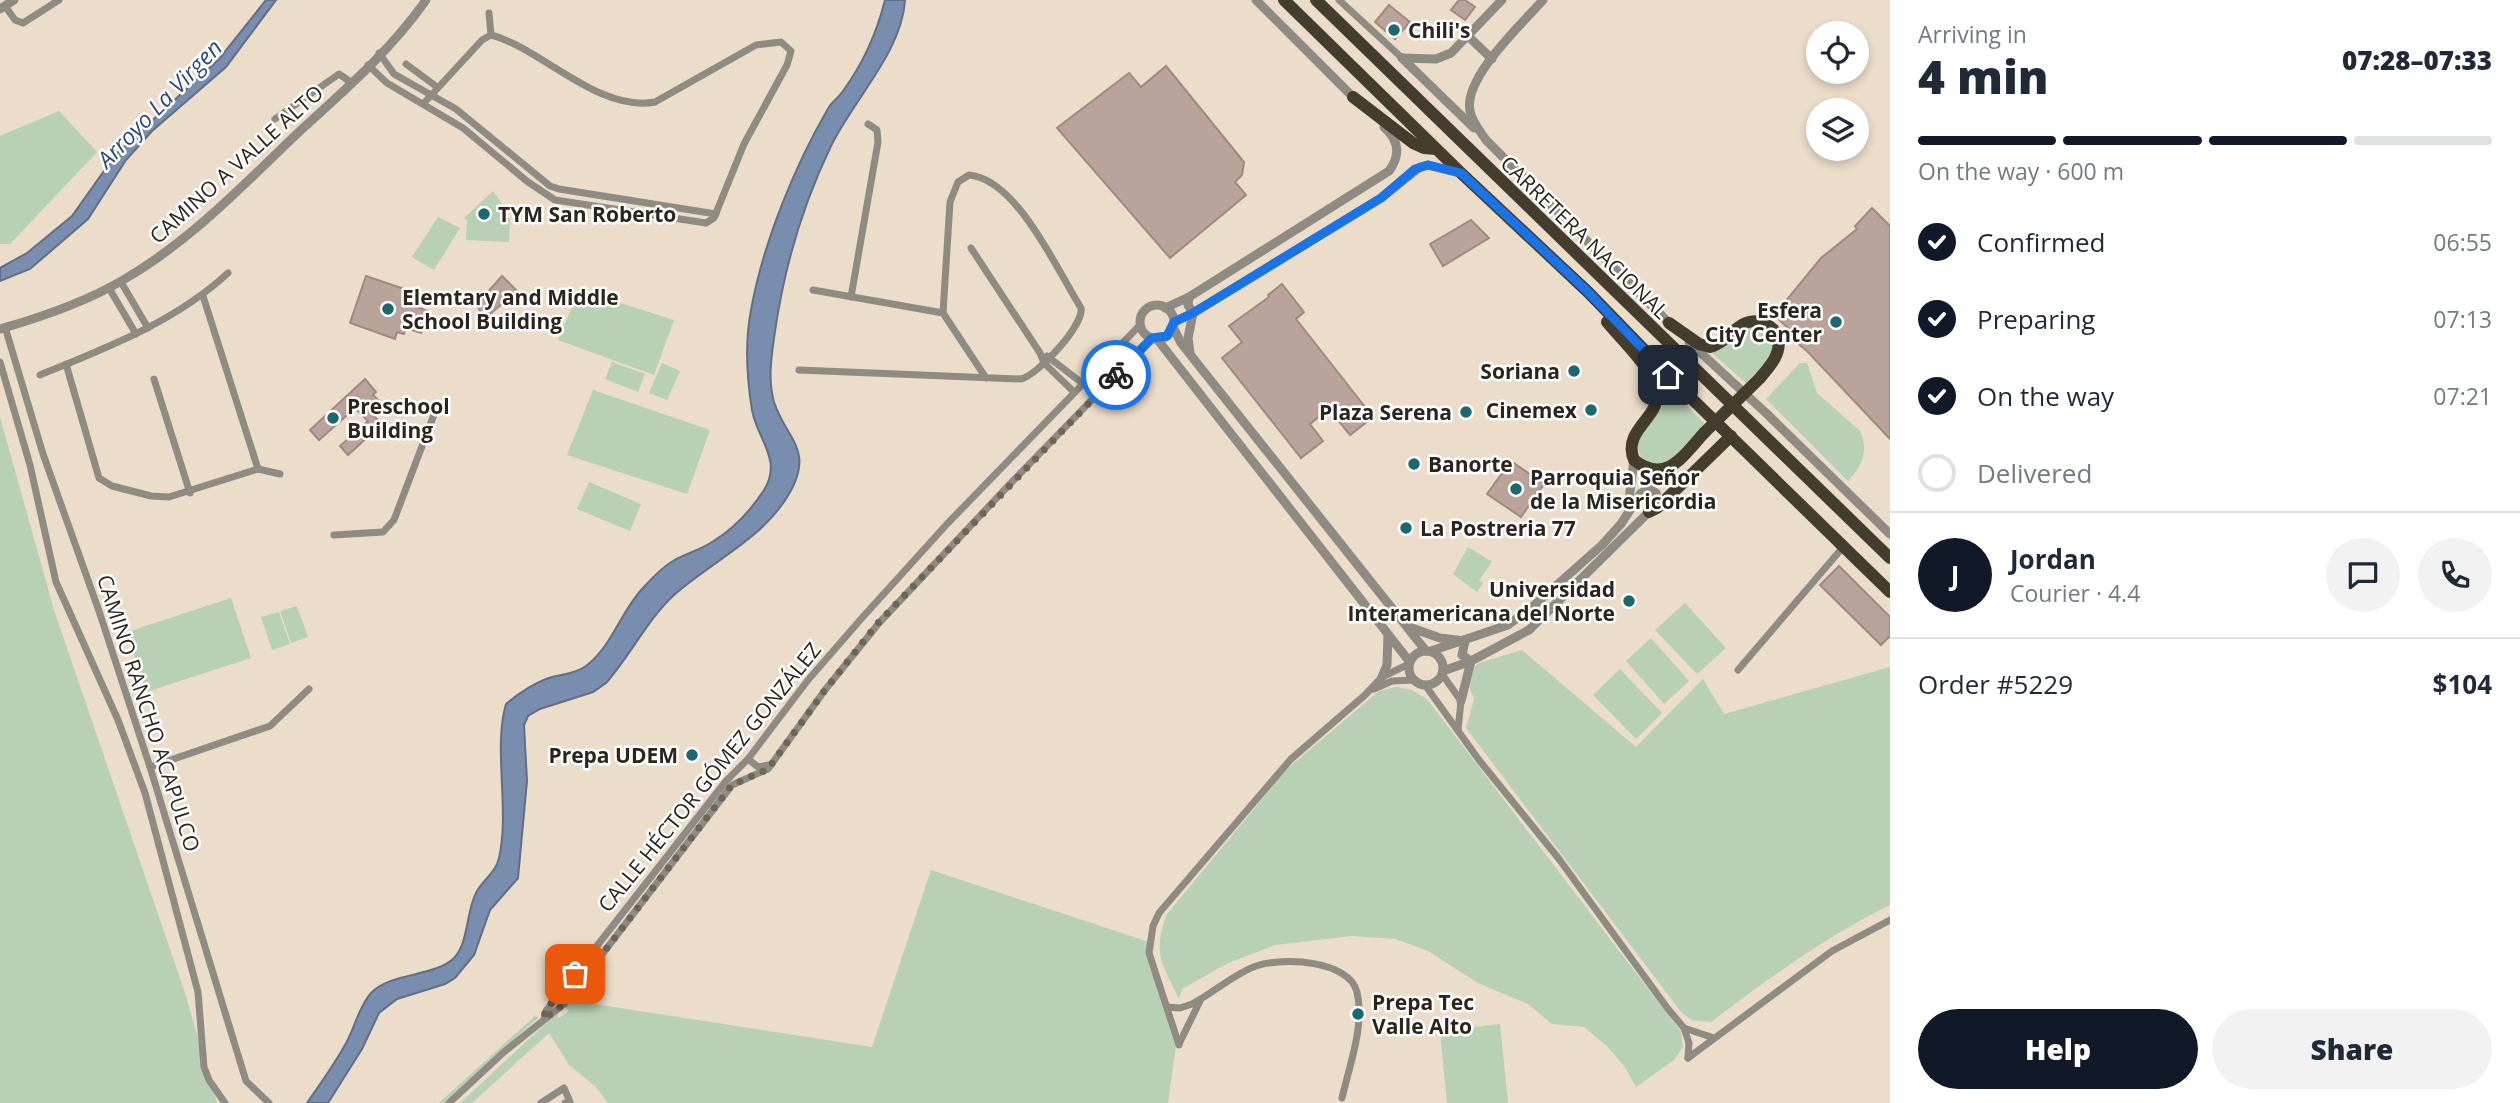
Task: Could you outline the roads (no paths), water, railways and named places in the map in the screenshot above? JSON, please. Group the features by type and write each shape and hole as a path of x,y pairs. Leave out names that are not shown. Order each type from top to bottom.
{"highway":[{"name":"CARRETERA NACIONAL","path":"1284,0 1436,149 1588,292 1890,592"},
{"name":"CARRETERA NACIONAL","path":"1316,0 1888,555"},
{"path":"1353,97 1413,143 1436,149"},
{"path":"1588,292 1657,389 1654,410 1632,439 1630,448 1634,460 1651,470 1666,469 1678,461 1760,377 1772,363 1778,350 1777,336 1767,324 1758,321 1742,323 1726,339 1710,347 1699,344 1669,323"},
{"path":"1649,512 1657,508 1731,436"}],"street":[{"path":"14,0 3,7 15,20 23,23 59,0"},
{"name":"CAMINO A VALLE ALTO","path":"2,328 57,310 109,288 184,239 352,83 403,31 426,0"},
{"path":"1256,0 1394,139 1396,158 1389,171 1189,297 1165,308 1149,308 1142,316 1140,325 1147,335 1154,339 1388,634 1409,663 1414,680"},
{"path":"1339,0 1486,139 1669,323 1890,534"},
{"path":"1402,58 1436,60 1451,53 1502,0"},
{"path":"1486,139 1473,120 1469,98 1479,74 1543,0"},
{"path":"489,13 491,35"},
{"path":"368,65 387,83 425,103 463,128 528,182 555,200 706,223 712,222 744,144 791,58 787,45 773,41 756,45 655,102 639,104 628,103 555,70 502,38 491,35 482,40 425,103"},
{"path":"1469,37 1492,59"},
{"path":"379,53 394,74 456,109 537,177 559,190 716,214"},
{"path":"406,64 437,87"},
{"path":"275,119 338,74 352,83"},
{"path":"387,83 394,74"},
{"path":"851,297 878,142 877,130 868,124"},
{"path":"486,148 494,140"},
{"path":"1154,339 1167,336 1173,325 1381,198 1420,167 1428,165 1461,173"},
{"path":"799,370 986,378 1026,378 1047,360 1077,324 1082,316 1081,308 1031,225 1016,206 983,177 963,177 950,202 943,313 986,378"},
{"path":"555,200 559,190"},
{"path":"629,211 631,200"},
{"path":"971,248 1040,353 1074,392"},
{"path":"40,374 148,328 203,296 228,273"},
{"path":"121,282 148,328"},
{"path":"109,288 136,334"},
{"path":"813,290 943,313"},
{"path":"203,296 258,469"},
{"path":"1189,297 1188,305 1193,313 1188,338 1191,355"},
{"path":"1165,308 1191,355 1402,622 1429,651 1440,657 1443,672 1461,701"},
{"name":"CALLE HÉCTOR GÓMEZ GONZÁLEZ","path":"544,1019 545,1011 729,783 808,680 861,619 1082,383 1140,325"},
{"name":"CAMINO RANCHO ACAPULCO","path":"2,328 150,766 246,1081 269,1103"},
{"name":"CALLE HÉCTOR GÓMEZ GONZÁLEZ","path":"544,1019 564,1004 594,966 729,783 765,772 878,623 1007,486 1154,339"},
{"path":"1047,360 1063,368 1082,383"},
{"path":"0,362 30,465 56,582 118,720 145,793 198,992 204,1067 209,1080 225,1103"},
{"path":"66,364 103,482 160,498 190,493 258,469 280,474"},
{"path":"1057,375 1063,368"},
{"path":"154,379 190,493"},
{"path":"334,536 383,532 389,527 438,404"},
{"path":"1621,524 1631,497 1634,460"},
{"path":"996,476 1007,486"},
{"path":"1201,999 1179,1045 1149,953 1153,926 1159,913 1265,787 1382,677 1409,663 1415,654 1465,641 1508,625 1578,567 1621,524 1641,493 1649,488 1656,493 1658,499 1649,512 1529,630 1471,661 1443,672 1435,682 1425,685"},
{"path":"1738,670 1844,546"},
{"path":"1402,622 1428,635 1465,641"},
{"path":"1382,677 1387,665 1388,634"},
{"path":"1465,641 1462,655 1471,661"},
{"path":"1458,730 1461,701 1471,661"},
{"path":"1365,695 1392,681 1414,680 1425,685 1684,1028 1689,1043 1688,1058 1832,951 1890,920"},
{"path":"150,766 270,726 309,688"},
{"path":"748,759 761,768 773,761"},
{"path":"586,960 594,966"},
{"path":"1167,1007 1180,1008 1201,999 1257,966 1276,962 1311,963 1339,971 1353,983 1359,1012 1342,1098"},
{"path":"449,1103 544,1019"},
{"path":"1684,1028 1698,1035 1714,1038"},
{"path":"541,1103 564,1088 570,1102 565,1103"}],"water":[{"path":"266,0 276,0 226,67 152,131 126,160 88,219 30,269 0,281 0,268 27,253 72,216 116,154 219,59"},
{"path":"885,0 905,0 902,19 886,57 840,129 821,169 795,240 778,313 771,362 772,394 799,455 796,479 789,494 778,510 751,537 664,605 606,683 593,692 540,709 528,716 524,725 527,781 518,878 490,910 474,955 455,978 445,984 397,999 379,1013 362,1049 328,1103 307,1103 341,1052 371,993 390,981 436,969 454,958 459,951 476,893 495,868 499,858 503,820 501,740 506,704 540,681 586,666 603,649 634,598 664,567 727,532 764,490 771,469 770,459 752,410 747,360 749,322 756,284 772,232 804,154 829,107 843,91 863,59"}],"place":[{"name":"Chili's","path":"1394,30"},
{"name":"TYM San Roberto","path":"484,214"},
{"name":"Elemtary and Middle School Building","path":"388,309"},
{"name":"Esfera City Center","path":"1836,322"},
{"name":"Soriana","path":"1574,371"},
{"name":"Cinemex","path":"1591,410"},
{"name":"Plaza Serena","path":"1466,412"},
{"name":"Preschool Building","path":"333,418"},
{"name":"Banorte","path":"1414,464"},
{"name":"Parroquia Señor de la Misericordia","path":"1516,489"},
{"name":"La Postreria 77","path":"1406,528"},
{"name":"Universidad Interamericana del Norte","path":"1629,601"},
{"name":"Prepa UDEM","path":"692,755"},
{"name":"Prepa Tec Valle Alto","path":"1358,1014"}],"water label":[{"name":"Arroyo La Virgen","path":"159,103"}]}
